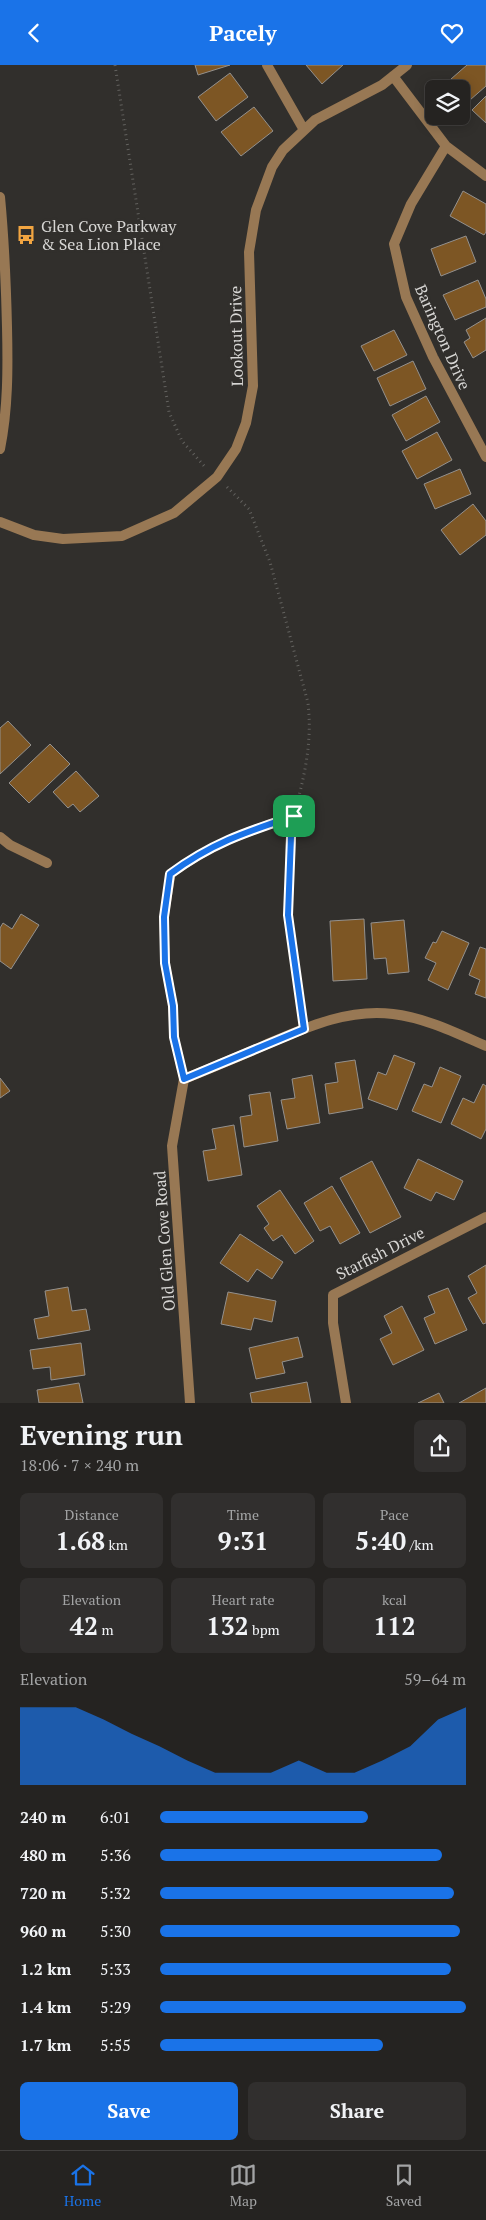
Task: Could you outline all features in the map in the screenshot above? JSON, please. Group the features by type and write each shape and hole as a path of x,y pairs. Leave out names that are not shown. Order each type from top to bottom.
{"street":[{"path":"267,65 304,130"},
{"name":"Lookout Drive","path":"0,522 34,535 63,539 122,536 174,513 217,477 236,449 246,423 253,386 249,252 256,209 272,167 280,156 315,120 382,85 407,65"},
{"path":"393,76 446,146 486,176"},
{"name":"Barington Drive","path":"446,146 411,204 394,244 406,297 433,357 486,457"},
{"path":"0,197 8,366 4,427 0,449"},
{"path":"0,837 10,845 47,863"},
{"path":"184,1079 304,1029 334,1019 358,1014 391,1014 422,1019 486,1046"},
{"name":"Old Glen Cove Road","path":"184,1079 172,1146 190,1403"},
{"name":"Starfish Drive","path":"346,1403 332,1323 332,1295 486,1217"}],"lane":[{"path":"184,1079 174,1037 173,1006 165,963 164,917 170,874 196,855 232,837 294,816"}],"path":[{"path":"115,65 169,412 182,441 206,468"},
{"path":"230,489 249,509 270,562 308,703 311,726 310,749 291,837 288,915 304,1029"}],"building":[{"path":"195,65 230,65 198,75"},
{"path":"306,65 343,65 322,84"},
{"path":"467,65 486,65 486,86 470,100 470,80 451,79"},
{"path":"230,73 248,97 216,121 198,97"},
{"path":"486,96 486,123 472,110"},
{"path":"254,107 273,131 241,156 221,132"},
{"path":"463,191 486,204 486,232 484,235 450,216"},
{"path":"466,236 476,262 441,276 431,249"},
{"path":"478,280 486,299 486,307 455,320 443,295"},
{"path":"486,318 486,350 473,358 464,342 470,338 466,330"},
{"path":"394,330 407,355 374,371 361,346"},
{"path":"413,361 426,389 390,406 377,378"},
{"path":"426,396 440,422 406,441 392,415"},
{"path":"437,432 452,460 417,479 402,451"},
{"path":"460,469 471,494 435,509 424,484"},
{"path":"473,504 486,521 486,535 460,555 441,530"},
{"path":"8,721 31,745 0,774 0,728"},
{"path":"50,744 70,764 29,803 9,783"},
{"path":"76,771 99,796 80,812 73,804 68,808 53,792"},
{"path":"21,914 39,925 11,969 0,961 0,928 3,923 12,929"},
{"path":"364,919 367,979 333,981 330,921"},
{"path":"404,920 409,972 388,974 386,958 374,959 371,923"},
{"path":"442,931 469,943 448,990 428,980 436,963 425,958 433,942 436,943"},
{"path":"480,947 486,949 486,998 475,994 480,980 469,975"},
{"path":"394,1055 415,1063 397,1110 368,1099 378,1072 386,1075"},
{"path":"355,1060 363,1108 329,1114 325,1084 338,1082 335,1063"},
{"path":"440,1067 461,1076 441,1123 412,1111 424,1084 432,1087"},
{"path":"312,1075 320,1123 287,1129 281,1100 295,1098 292,1079"},
{"path":"0,1078 10,1091 0,1098"},
{"path":"483,1084 486,1086 486,1129 481,1139 451,1124 463,1098 474,1103"},
{"path":"270,1092 278,1141 244,1147 240,1117 252,1115 249,1095"},
{"path":"234,1125 242,1175 208,1181 203,1151 216,1149 212,1129"},
{"path":"418,1159 463,1181 454,1200 436,1192 431,1201 404,1188"},
{"path":"372,1161 401,1217 370,1233 340,1178"},
{"path":"332,1186 360,1233 340,1244 330,1226 320,1231 304,1203"},
{"path":"280,1190 314,1241 295,1254 282,1235 273,1241 264,1228 269,1224 257,1206"},
{"path":"240,1234 283,1262 272,1279 257,1269 248,1282 220,1263"},
{"path":"486,1265 486,1323 483,1324 468,1298 477,1293 468,1276"},
{"path":"68,1287 72,1311 86,1309 90,1330 38,1339 34,1319 49,1316 45,1291"},
{"path":"448,1288 467,1330 435,1344 424,1318 435,1313 428,1296"},
{"path":"228,1292 276,1301 272,1322 254,1318 251,1330 221,1324"},
{"path":"402,1306 424,1350 393,1365 380,1339 392,1333 384,1316"},
{"path":"298,1337 303,1357 282,1362 285,1373 256,1379 249,1348"},
{"path":"81,1343 85,1375 51,1380 50,1367 33,1369 30,1350"},
{"path":"307,1382 311,1403 252,1403 250,1393"},
{"path":"79,1383 83,1403 39,1403 37,1390"},
{"path":"486,1388 486,1403 459,1403"},
{"path":"439,1393 444,1403 418,1403"}],"place":[{"name":"Glen Cove Parkway & Sea Lion Place","path":"26,235"}],"route":[{"path":"294,816 291,837 288,915 304,1029 184,1079 174,1037 173,1006 165,963 164,917 170,874 196,855 232,837 294,816"}]}
